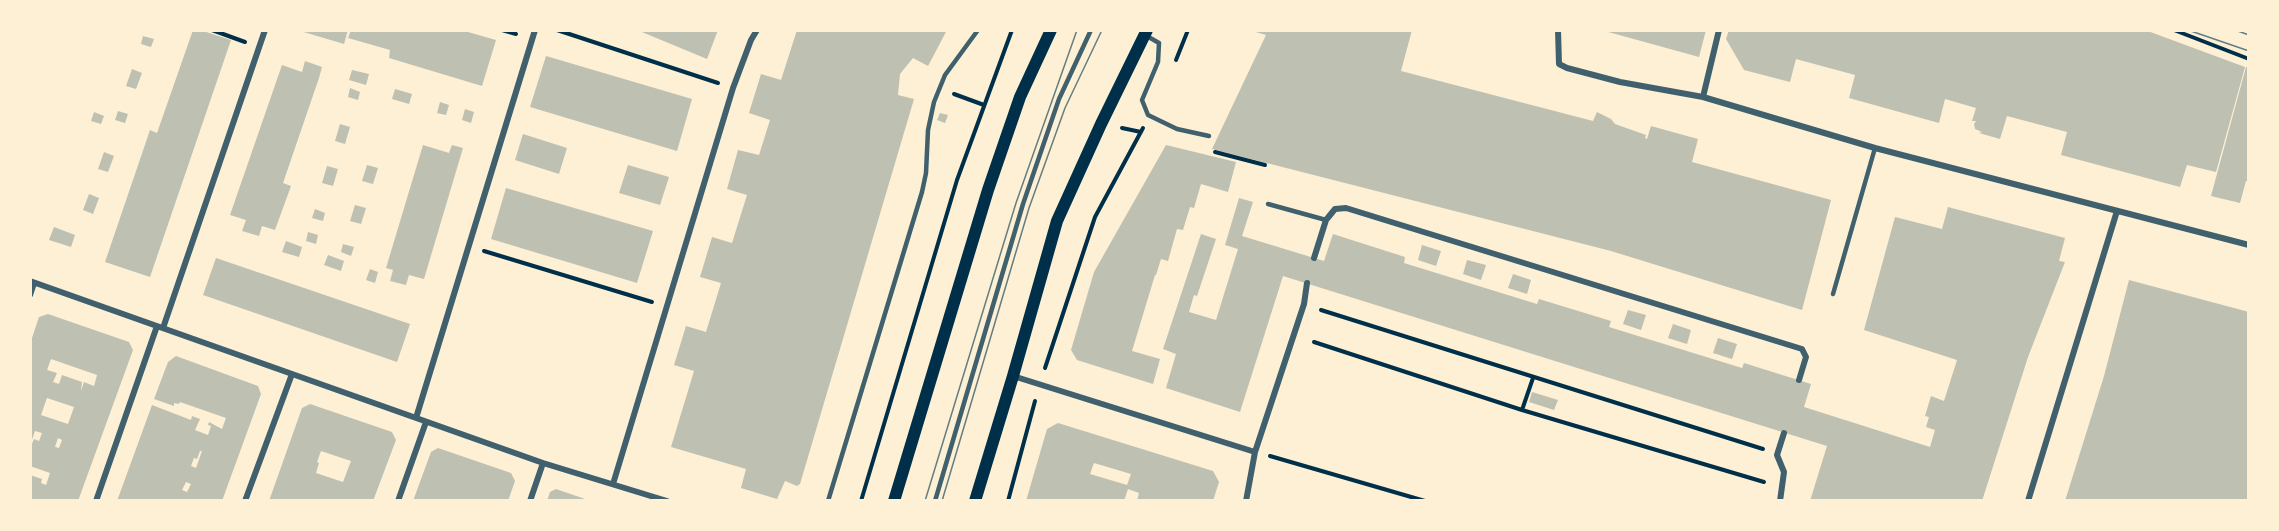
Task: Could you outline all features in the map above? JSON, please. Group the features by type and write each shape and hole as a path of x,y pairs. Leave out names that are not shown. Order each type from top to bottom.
{"main road":[{"path":"894,501 988,190 1020,97 1051,30"},
{"path":"975,501 1014,376 1057,220 1146,32"}],"street":[{"path":"96,501 265,30"},
{"path":"416,418 536,30"},
{"path":"613,484 733,88 757,30"},
{"path":"1558,30 1560,64 1567,68 1620,82 1703,97 1875,148 2249,245"},
{"path":"1703,97 1719,30"},
{"path":"1314,258 1326,220 1335,209 1346,208 1802,349 1806,357 1800,380"},
{"path":"2028,501 2116,211"},
{"path":"30,295 32,283 426,422 667,501"},
{"path":"1246,501 1255,452 1304,304 1307,283"},
{"path":"245,501 292,374"},
{"path":"1014,376 1255,452"},
{"path":"398,501 426,422"},
{"path":"1780,501 1784,471 1778,454 1784,433"},
{"path":"530,501 543,462"}],"lane":[{"path":"828,501 922,192 926,173 928,130 940,88 945,75 978,30"},
{"path":"935,501 1023,204 1059,99 1091,30"},
{"path":"1146,32 1159,43 1158,62 1142,100 1148,115 1177,129 1209,136"},
{"path":"1833,294 1875,148"},
{"path":"1268,204 1326,220"}],"path":[{"path":"212,30 260,47"},
{"path":"557,30 733,88"},
{"path":"861,501 957,180 1012,30"},
{"path":"1173,66 1188,30"},
{"path":"2174,30 2249,59"},
{"path":"940,88 984,105"},
{"path":"1008,501 1040,384 1095,217 1148,115"},
{"path":"469,246 666,306"},
{"path":"1304,304 1778,454"},
{"path":"1314,342 1522,410 1782,487"},
{"path":"1522,410 1533,378"},
{"path":"1255,452 1425,501"}],"building":[{"path":"193,30 231,40 150,277 105,262 150,130 157,133"},
{"path":"297,30 348,30 344,44"},
{"path":"351,30 461,30 496,40 482,86 389,58 390,50 348,38"},
{"path":"637,30 718,30 707,59"},
{"path":"797,30 947,30 928,66 913,58 900,74 898,95 914,99 800,484 797,486 785,481 777,499 741,488 746,469 671,447 694,371 674,365 686,326 706,332 721,283 700,277 712,237 732,243 747,195 727,189 738,150 759,155 770,120 749,113 761,74 781,80"},
{"path":"1249,30 1412,30 1401,71 1593,121 1597,112 1611,119 1615,124 1646,135 1647,139 1651,126 1698,139 1692,162 1831,200 1802,310 1611,251 1212,149 1266,35"},
{"path":"1601,30 1706,30 1699,57"},
{"path":"1729,30 2145,30 2245,67 2216,172 2187,165 2180,187 2061,155 2067,132 2007,116 2000,139 1979,133 1982,132 1975,129 1976,121 1972,121 1976,108 1945,99 1939,123 1849,98 1855,75 1796,59 1790,82 1744,70 1726,39"},
{"path":"143,36 154,39 151,47 141,44"},
{"path":"546,56 692,99 677,151 530,107"},
{"path":"305,61 322,67 283,183 291,186 275,230 262,226 259,236 242,231 246,220 230,215 282,65 302,72"},
{"path":"2246,67 2249,68 2249,182 2246,181 2240,203 2211,196"},
{"path":"132,69 142,73 136,89 126,86"},
{"path":"352,70 369,74 366,85 349,80"},
{"path":"350,88 360,92 358,100 348,97"},
{"path":"395,89 412,94 409,104 392,99"},
{"path":"440,102 449,105 446,115 437,113"},
{"path":"465,109 474,112 471,123 462,120"},
{"path":"118,111 128,114 125,123 115,120"},
{"path":"94,112 104,116 101,124 91,121"},
{"path":"940,113 948,115 945,123 937,120"},
{"path":"340,124 350,127 345,144 335,141"},
{"path":"523,134 567,148 559,174 515,160"},
{"path":"423,145 449,153 452,145 463,148 424,279 409,275 406,285 390,281 393,270 386,268"},
{"path":"1166,145 1236,162 1228,192 1201,184 1194,208 1190,207 1183,230 1177,229 1168,261 1161,259 1155,275 1132,351 1160,359 1153,384 1077,360 1071,350 1094,272"},
{"path":"104,152 114,156 108,172 98,169"},
{"path":"367,165 378,168 373,184 362,181"},
{"path":"628,165 669,177 660,205 619,193"},
{"path":"327,166 338,169 333,186 322,183"},
{"path":"506,188 653,231 637,283 491,239"},
{"path":"89,194 99,198 93,214 83,210"},
{"path":"1239,198 1253,202 1242,236 1324,261 1333,234 1405,257 1404,263 1537,304 1539,299 1611,321 1609,327 1742,368 1744,363 1811,384 1804,407 1930,447 1935,430 1926,427 1929,417 1925,416 1931,396 1944,401 1957,360 1864,330 1895,217 1942,229 1948,207 2065,238 2059,261 2065,262 2028,357 1982,501 1810,501 1827,446 1283,276 1240,412 1166,388 1176,354 1163,349 1201,234 1216,239 1197,296 1194,295 1189,312 1216,320 1238,249 1225,245"},
{"path":"355,205 366,208 361,224 350,221"},
{"path":"315,209 325,213 323,221 312,218"},
{"path":"54,227 75,235 71,247 49,240"},
{"path":"308,232 318,235 316,244 306,241"},
{"path":"286,241 302,247 299,257 282,252"},
{"path":"343,244 354,247 351,256 341,252"},
{"path":"1422,245 1441,251 1436,266 1418,260"},
{"path":"328,255 344,261 341,271 324,265"},
{"path":"216,258 410,324 397,362 203,295"},
{"path":"1467,260 1486,265 1481,280 1463,274"},
{"path":"370,269 378,272 375,283 366,280"},
{"path":"1513,274 1531,280 1527,294 1508,288"},
{"path":"2129,280 2249,312 2249,501 2065,501 2104,376"},
{"path":"1628,310 1646,315 1641,330 1623,324"},
{"path":"48,314 129,342 133,350 78,501 30,501 30,475 42,479 41,483 46,485 50,473 30,466 30,448 34,439 39,441 42,433 35,431 30,445 30,344 39,317","holes":["51,359 97,375 94,386 84,382 81,391 82,382 62,375 59,384 53,382 57,373 47,370","47,398 74,407 68,424 41,415","58,438 62,440 59,448 55,447"]},
{"path":"1673,324 1691,330 1687,344 1668,338"},
{"path":"1718,338 1737,344 1732,359 1713,353"},
{"path":"176,356 258,386 261,394 222,501 117,501 152,405 191,420 192,416 200,419 195,430 208,435 211,426 208,425 209,422 222,429 226,418 180,402 179,404 174,403 174,406 154,399 168,362","holes":["202,451 196,468 191,466","186,482 191,484 187,492 182,490"]},
{"path":"1532,392 1558,400 1554,410 1529,402"},
{"path":"310,404 392,432 396,440 373,501 269,501 302,408","holes":["321,451 351,461 343,482 316,473"]},
{"path":"1058,423 1213,471 1219,482 1213,501 1137,501 1139,493 1128,489 1124,501 1026,501 1047,429","holes":["1094,463 1131,474 1127,485 1090,474"]},
{"path":"438,448 511,473 515,481 508,501 413,501 431,452"},
{"path":"556,489 591,501 547,501 550,492"}],"tram line":[{"path":"925,501 1016,203 1077,30"},
{"path":"942,501 1029,208 1065,108 1102,30"},
{"path":"2188,30 2249,51"},
{"path":"2235,30 2249,35"}]}
